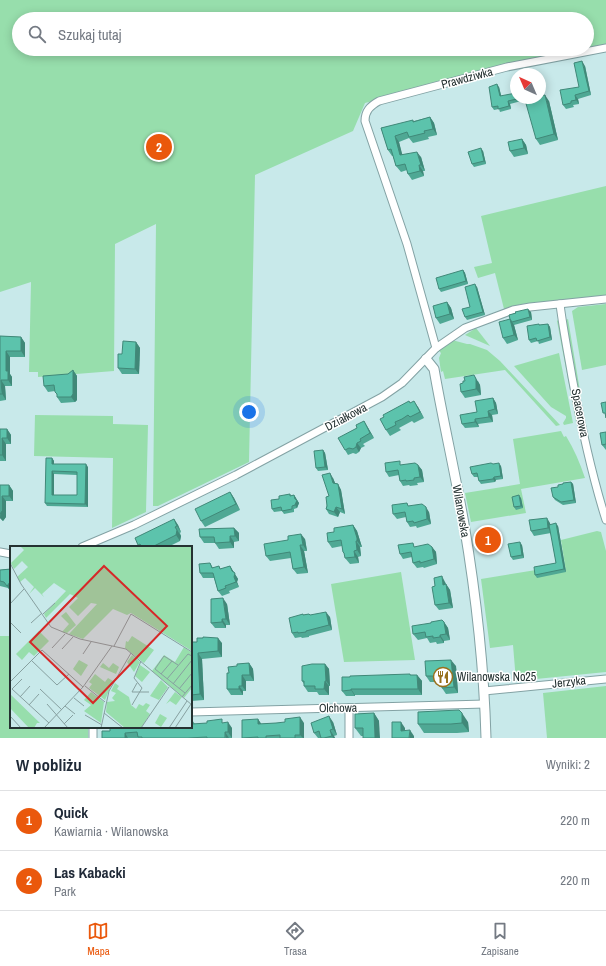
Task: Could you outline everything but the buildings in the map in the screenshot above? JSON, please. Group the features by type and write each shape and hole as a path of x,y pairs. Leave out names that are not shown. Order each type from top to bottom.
{"street":[{"name":"Prawdziwka","path":"594,50 606,48"},
{"name":"Prawdziwka","path":"436,348 407,244 365,121 366,111 379,101 507,67 564,56"},
{"name":"Działkowa","path":"84,546 134,525 236,475 382,397 402,383 436,348 465,328 513,310 606,300"},
{"name":"Spacerowa","path":"560,304 586,443 598,497 606,520"},
{"name":"Wilanowska","path":"426,359 434,369 464,524 484,691 486,738"},
{"path":"0,552 10,554"},
{"name":"Jerzyka","path":"484,691 606,679"},
{"name":"Olchowa","path":"192,712 485,704"},
{"path":"349,708 349,738"}],"green space":[{"path":"0,0 606,0 606,47 594,49 594,12 12,12 12,56 558,56 510,65 365,103 353,131 255,175 249,462 158,506 153,506 156,224 115,244 114,371 38,377 38,372 29,372 31,282 0,292"},
{"path":"606,186 606,297 522,304 504,309 495,273 478,278 474,267 492,263 481,216"},
{"path":"606,304 606,365 582,370 572,311 578,307"},
{"path":"559,319 577,421 576,422 557,321"},
{"path":"568,319 581,397 566,320"},
{"path":"476,328 490,346 465,335"},
{"path":"452,340 487,350 500,361 560,425 556,426 505,370 445,379 443,371 441,372 439,358 441,353 439,351"},
{"path":"559,353 573,423 564,425 563,423 566,416 551,407 514,366"},
{"path":"35,415 113,416 113,424 148,425 146,512 112,528 113,458 34,456"},
{"path":"561,431 572,446 585,478 521,489 526,513 471,522 465,493 520,484 513,439"},
{"path":"597,531 601,532 606,551 606,672 516,681 513,645 490,648 481,579 536,570 566,572 561,540"},
{"path":"401,572 415,660 344,662 331,584"},
{"path":"0,636 10,636 10,728 88,728 88,738 0,738"},
{"path":"606,686 606,738 547,738 543,693"}],"place":[{"name":"Las Kabacki","path":"159,147"},
{"name":"Quick","path":"488,540"},
{"name":"Wilanowska No25","path":"443,677"}]}
